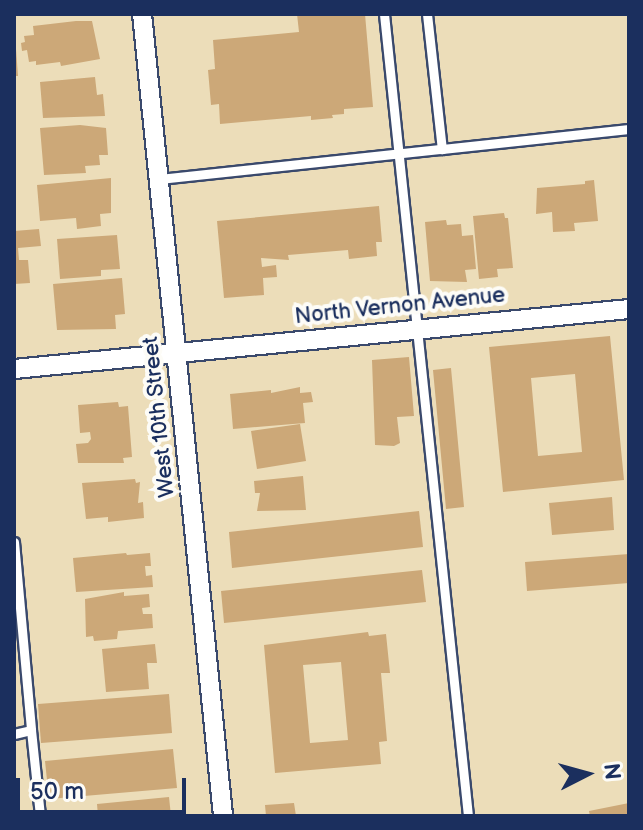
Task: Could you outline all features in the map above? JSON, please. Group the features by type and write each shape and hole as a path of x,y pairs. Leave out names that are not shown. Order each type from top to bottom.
{"street":[{"name":"West 10th Street","path":"142,14 223,816"},
{"name":"North Vernon Avenue","path":"14,369 629,309"}],"lane":[{"path":"384,14 468,816"},
{"path":"427,14 442,149"},
{"path":"159,179 629,129"},
{"path":"14,542 40,816"},
{"path":"14,734 31,730"}],"building":[{"path":"297,14 365,14 373,107 344,109 344,114 332,115 333,118 311,120 311,116 220,124 219,104 211,105 208,70 215,69 213,40 299,32"},
{"path":"92,21 100,59 61,66 60,62 36,65 36,61 29,62 27,50 22,51 21,43 25,42 24,36 34,35 33,26"},
{"path":"16,49 18,76 14,76"},
{"path":"95,77 97,95 103,94 105,116 43,118 40,82"},
{"path":"80,125 106,128 108,155 99,155 100,165 85,166 86,173 44,175 40,128"},
{"path":"111,178 111,213 100,214 101,226 77,229 76,218 40,221 37,185"},
{"path":"594,180 598,221 574,223 575,231 553,232 552,212 536,214 537,188 585,184 585,181"},
{"path":"379,206 382,242 376,242 377,256 349,259 348,250 288,255 289,260 261,258 262,267 276,265 277,277 263,278 264,295 224,298 217,221"},
{"path":"504,213 508,218 513,268 497,269 498,277 479,279 473,216"},
{"path":"446,220 447,225 461,224 462,236 473,235 476,269 465,270 467,282 430,281 425,222"},
{"path":"39,229 41,246 18,248 19,260 28,260 30,283 14,284 14,231"},
{"path":"117,235 120,269 101,270 101,276 60,279 57,239"},
{"path":"122,278 125,314 115,315 116,329 57,330 53,284"},
{"path":"610,336 624,480 503,492 489,347","holes":["575,374 582,452 538,456 531,378"]},
{"path":"409,357 414,416 397,417 400,443 394,446 375,445 372,360"},
{"path":"451,368 464,507 446,509 433,370"},
{"path":"300,387 300,393 311,392 313,402 303,403 305,423 233,429 230,394 271,390 271,393"},
{"path":"118,402 119,407 128,406 132,457 123,458 124,463 78,463 76,444 88,443 91,439 90,432 80,433 78,405"},
{"path":"300,424 306,461 257,469 251,431"},
{"path":"303,476 306,510 257,511 260,493 255,493 254,481"},
{"path":"135,479 136,483 140,482 138,503 143,502 144,518 108,522 108,517 86,519 82,483"},
{"path":"612,497 614,530 552,535 549,503"},
{"path":"419,511 423,547 232,568 229,532"},
{"path":"150,553 151,566 145,566 146,576 152,575 153,587 76,592 73,558"},
{"path":"629,554 629,583 527,591 525,562"},
{"path":"422,570 426,602 224,623 221,591"},
{"path":"124,592 124,596 149,594 150,607 142,608 143,614 152,614 153,628 118,631 117,639 94,641 93,636 86,637 85,599"},
{"path":"368,632 369,636 386,634 390,673 381,673 387,741 379,742 381,764 275,773 264,645","holes":["341,662 348,740 310,743 303,665"]},
{"path":"155,644 157,663 147,663 149,689 106,692 102,649"},
{"path":"169,694 172,733 41,743 38,704"},
{"path":"173,749 177,788 49,799 45,761"},
{"path":"169,797 171,816 98,816 97,804"},
{"path":"294,803 296,816 266,816 265,805"},
{"path":"629,803 629,816 590,816 589,811"}]}
